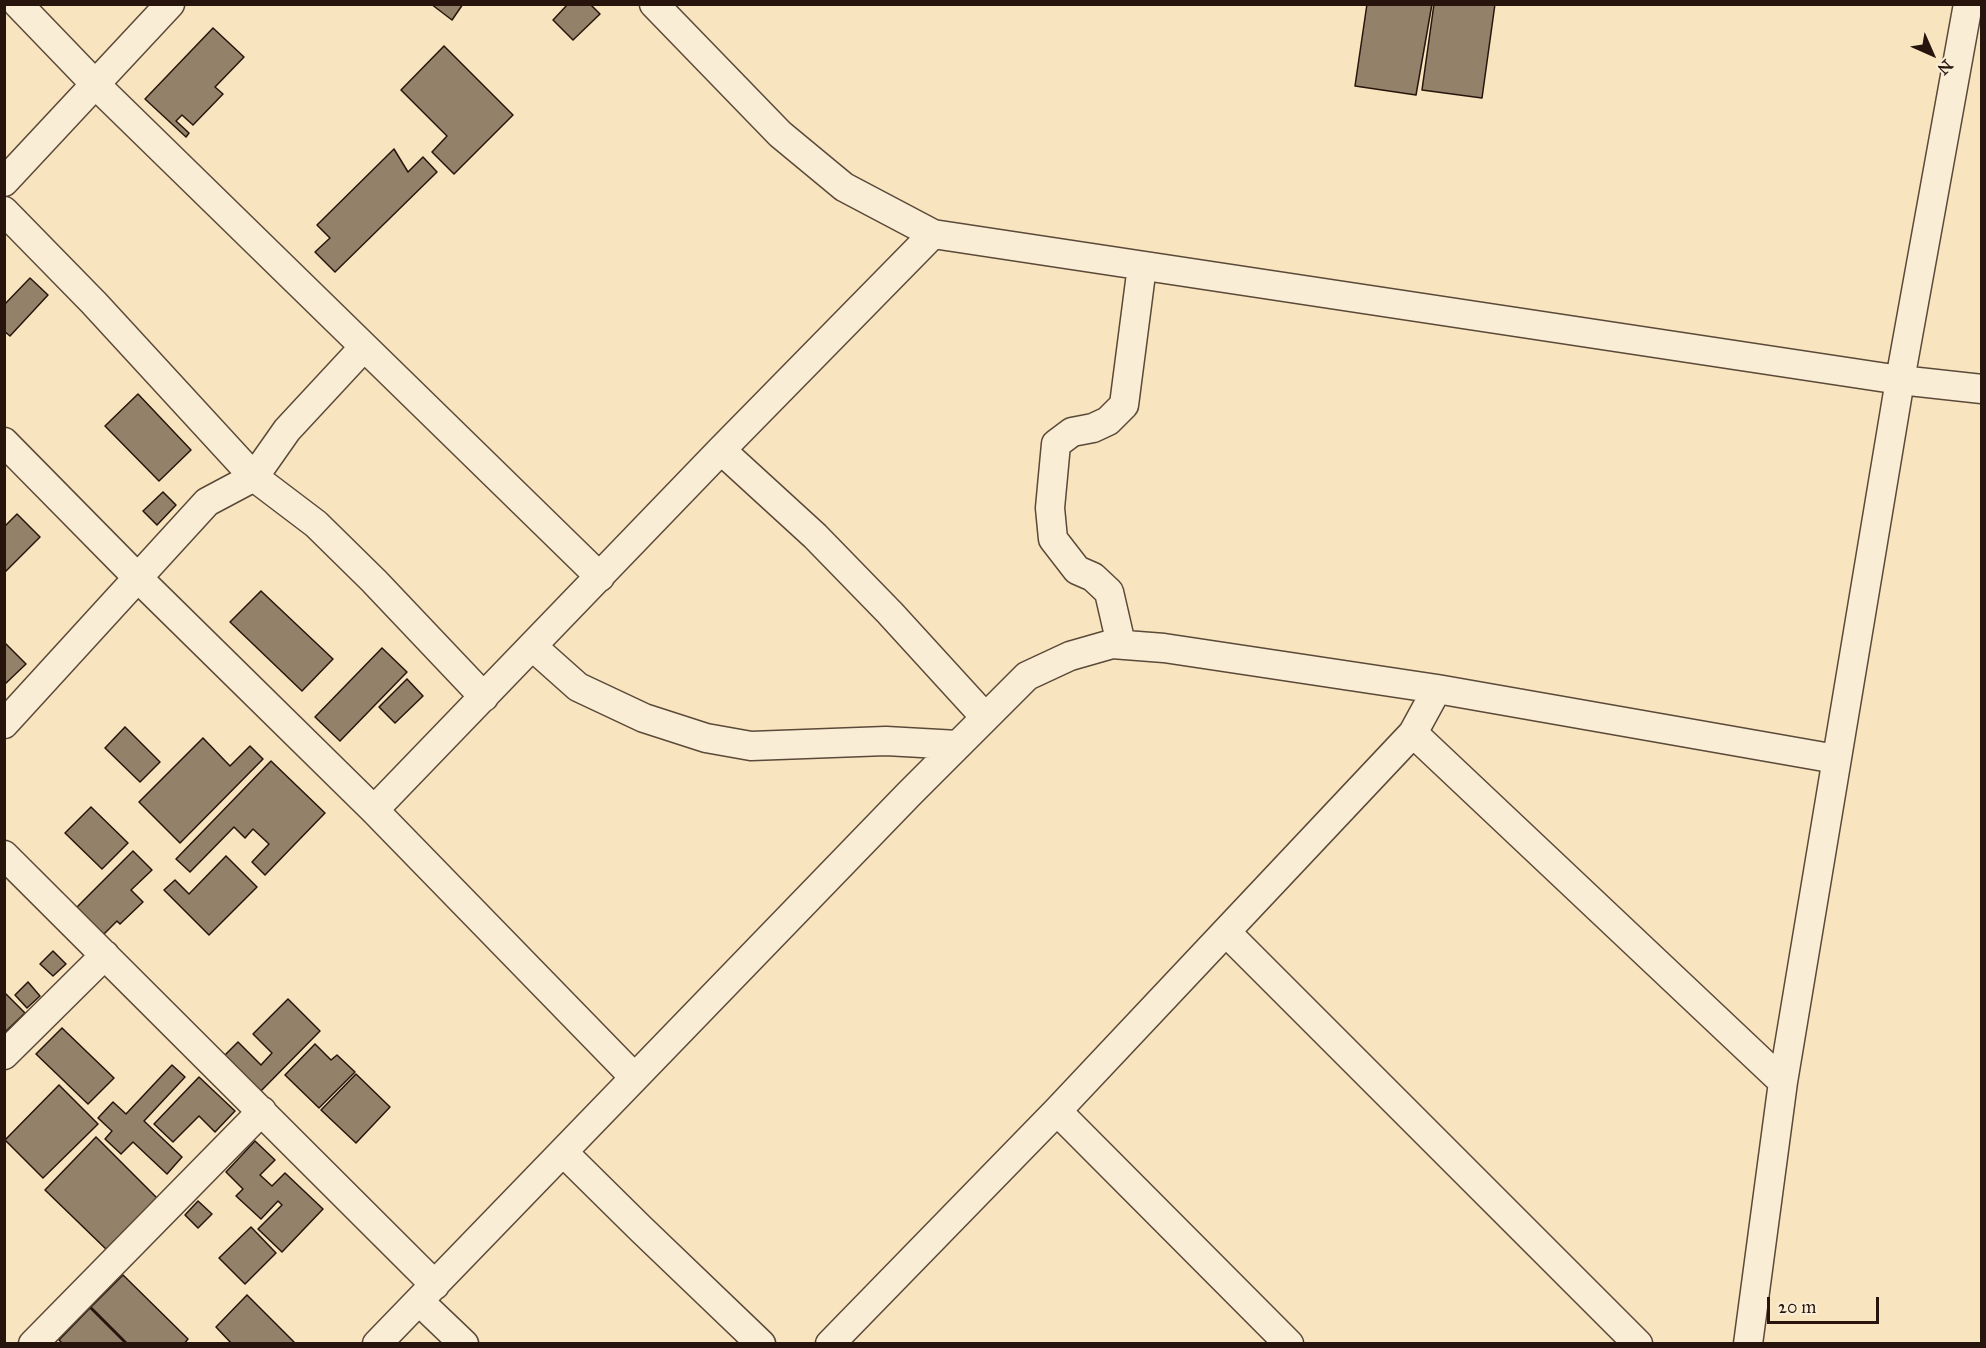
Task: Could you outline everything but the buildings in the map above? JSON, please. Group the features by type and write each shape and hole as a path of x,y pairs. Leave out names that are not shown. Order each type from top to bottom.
{"street":[{"path":"18,4 95,84 600,577"},
{"path":"4,182 170,4"},
{"path":"654,4 780,134 844,187 933,234 1900,380 1982,389"},
{"path":"1748,1344 1783,1082 1836,759 1900,380 1968,4"},
{"path":"4,211 94,303 254,477 316,524 374,581 484,697"},
{"path":"374,810 933,234"},
{"path":"1121,644 1109,592 1093,577 1077,570 1053,539 1050,508 1056,444 1072,432 1093,428 1108,421 1124,405 1142,266"},
{"path":"4,724 207,502 254,477 287,430 364,347"},
{"path":"4,442 138,578 374,810 634,1077"},
{"path":"721,450 815,536 986,717"},
{"path":"377,1344 634,1077 1027,676 1070,656 1112,644 1164,648 1437,689 1836,759"},
{"path":"532,646 578,687 644,718 706,738 751,746 886,741 958,745"},
{"path":"830,1344 1057,1111 1413,733 1437,689"},
{"path":"1413,733 1783,1082"},
{"path":"4,855 262,1111 427,1293 464,1344"},
{"path":"1226,932 1638,1344"},
{"path":"4,1055 105,955"},
{"path":"33,1344 262,1111"},
{"path":"1057,1111 1289,1344"},
{"path":"563,1152 761,1344"}]}
